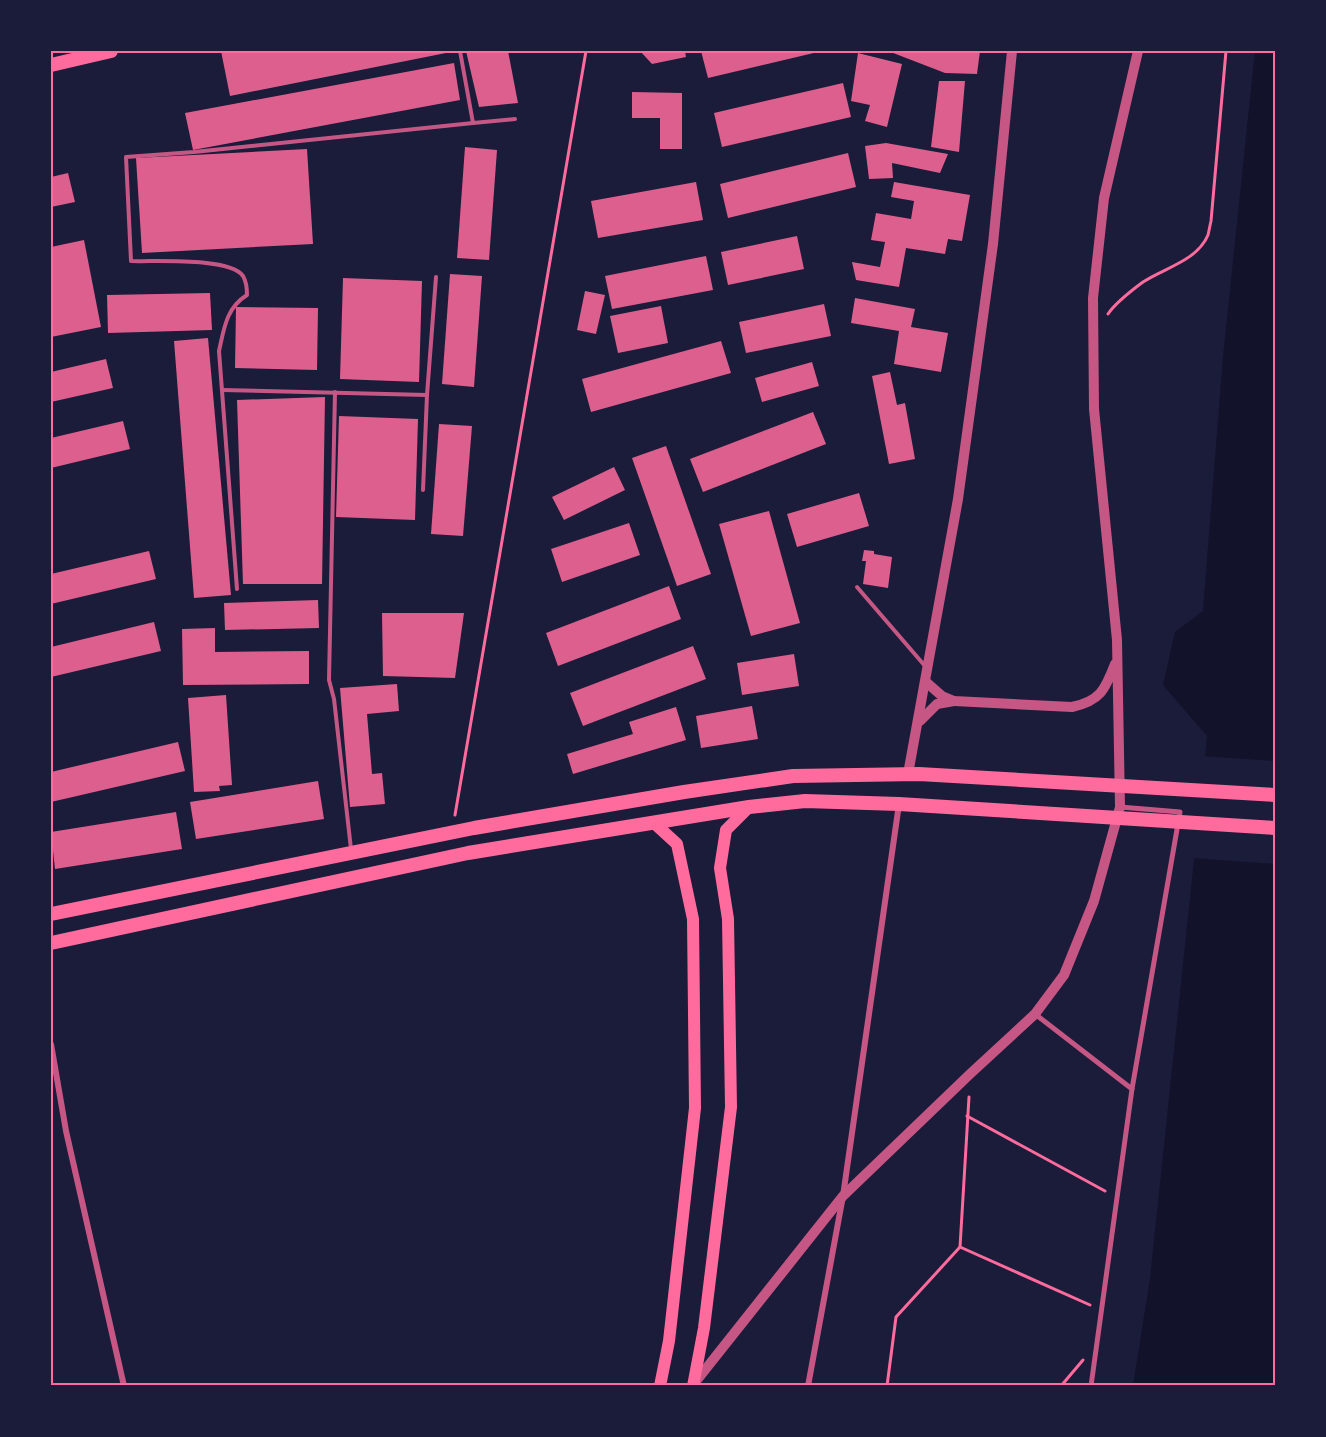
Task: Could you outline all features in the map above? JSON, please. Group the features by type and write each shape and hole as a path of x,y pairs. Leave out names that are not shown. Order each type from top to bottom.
{"main road":[{"path":"51,65 111,51"},
{"path":"51,914 452,832 684,792 794,776 914,774 1275,795"},
{"path":"51,943 468,853 749,807 805,801 918,805 1275,828"},
{"path":"693,1386 704,1328 731,1107 729,919 720,868 726,830 749,807"},
{"path":"653,822 677,844 693,919 695,1108 669,1341 660,1386"}],"street":[{"path":"914,774 919,722 958,499 992,256 1012,51"},
{"path":"693,1386 843,1196 1035,1014 1064,975 1095,901 1120,807 1117,658 1094,409 1093,298 1104,198 1138,51"},
{"path":"919,722 937,704 954,701 1071,707 1087,704 1097,698 1106,686 1117,658"},
{"path":"926,682 942,696 954,701"},
{"path":"808,1386 843,1196 899,804"},
{"path":"1092,1386 1132,1089 1180,812 1120,807"},
{"path":"1035,1014 1132,1089"},
{"path":"51,1044 66,1131 124,1386"}],"lane":[{"path":"460,51 473,123"},
{"path":"237,590 219,351 228,315 238,300 247,295 244,277 236,270 219,263 131,261 126,157 515,119"},
{"path":"423,490 436,277"},
{"path":"222,390 427,395"},
{"path":"335,392 329,680 334,699 352,853"},
{"path":"857,587 928,670"}],"path":[{"path":"452,832 586,51"},
{"path":"1093,336 1113,307 1144,282 1195,252 1207,236 1211,221 1226,51"},
{"path":"887,1386 896,1317 960,1247 970,1074"},
{"path":"968,1116 1117,1197"},
{"path":"960,1247 1102,1310"},
{"path":"1061,1386 1097,1342"}],"shaded area":[{"path":"1255,51 1275,51 1275,1386 1133,1386 1150,1279 1207,736 1163,685 1175,632 1203,611 1223,357"}],"pier":[{"path":"1201,756 1275,761 1275,864 1191,858"}],"building":[{"path":"221,51 451,51 451,52 230,96"},
{"path":"466,51 508,51 518,103 479,107"},
{"path":"640,51 685,51 686,57 652,64"},
{"path":"701,51 818,51 818,52 708,78"},
{"path":"888,51 980,51 977,74 945,73"},
{"path":"858,53 902,64 887,127 865,121 870,105 851,101"},
{"path":"454,63 460,100 193,150 185,113"},
{"path":"939,81 965,81 959,152 931,147"},
{"path":"843,83 851,117 722,147 714,113"},
{"path":"632,92 682,93 682,149 660,149 660,118 632,118"},
{"path":"886,143 948,154 940,173 892,163 893,178 869,179 865,146"},
{"path":"465,147 497,150 489,260 457,258"},
{"path":"307,149 313,244 142,253 136,158"},
{"path":"848,153 856,187 728,218 720,184"},
{"path":"68,173 75,202 51,207 51,177"},
{"path":"696,182 703,220 598,238 591,201"},
{"path":"894,182 970,195 962,241 948,239 945,254 906,248 899,287 856,280 852,262 880,267 885,242 871,240 876,213 911,219 914,201 891,197"},
{"path":"797,236 804,269 728,285 721,252"},
{"path":"84,240 101,327 51,337 51,247"},
{"path":"706,256 713,290 612,309 605,276"},
{"path":"450,274 482,276 474,387 442,384"},
{"path":"343,278 422,281 419,382 340,379"},
{"path":"585,291 605,295 596,334 577,330"},
{"path":"210,293 212,330 108,333 107,295"},
{"path":"855,298 915,309 911,327 948,333 941,372 894,364 899,331 851,323"},
{"path":"824,304 831,336 746,353 739,322"},
{"path":"661,306 668,343 618,353 610,316"},
{"path":"236,307 318,308 317,370 235,368"},
{"path":"208,338 231,595 194,598 174,341"},
{"path":"721,341 731,373 591,412 582,379"},
{"path":"106,359 113,388 51,402 51,372"},
{"path":"812,362 819,386 762,402 755,378"},
{"path":"890,372 897,405 905,403 915,459 889,464 872,376"},
{"path":"325,397 322,584 243,584 237,400"},
{"path":"813,412 826,444 703,492 690,459"},
{"path":"339,416 418,419 415,520 336,517"},
{"path":"123,421 130,449 51,468 51,438"},
{"path":"439,424 472,426 463,536 431,534"},
{"path":"666,446 711,574 677,586 632,458"},
{"path":"614,467 625,490 564,520 552,497"},
{"path":"859,493 869,526 797,547 787,514"},
{"path":"769,511 800,623 751,636 719,524"},
{"path":"629,523 640,555 562,582 551,549"},
{"path":"864,550 892,557 888,588 863,584 866,561 862,561"},
{"path":"149,551 156,579 51,604 51,574"},
{"path":"669,586 681,619 558,666 546,633"},
{"path":"318,600 319,628 225,630 224,603"},
{"path":"382,613 464,613 455,678 383,676"},
{"path":"154,622 161,651 51,677 51,647"},
{"path":"215,628 215,652 309,651 309,684 183,685 182,629"},
{"path":"693,646 706,679 583,726 570,693"},
{"path":"794,654 799,686 742,695 737,663"},
{"path":"397,684 399,711 367,714 372,774 382,773 385,804 350,807 340,688"},
{"path":"226,695 232,785 219,786 220,791 194,792 188,698"},
{"path":"752,706 758,739 701,748 696,716"},
{"path":"676,707 686,740 573,774 567,754 633,734 629,722"},
{"path":"178,742 185,771 51,802 51,772"},
{"path":"318,781 324,819 196,839 190,802"},
{"path":"176,812 182,849 55,869 51,832"}]}
